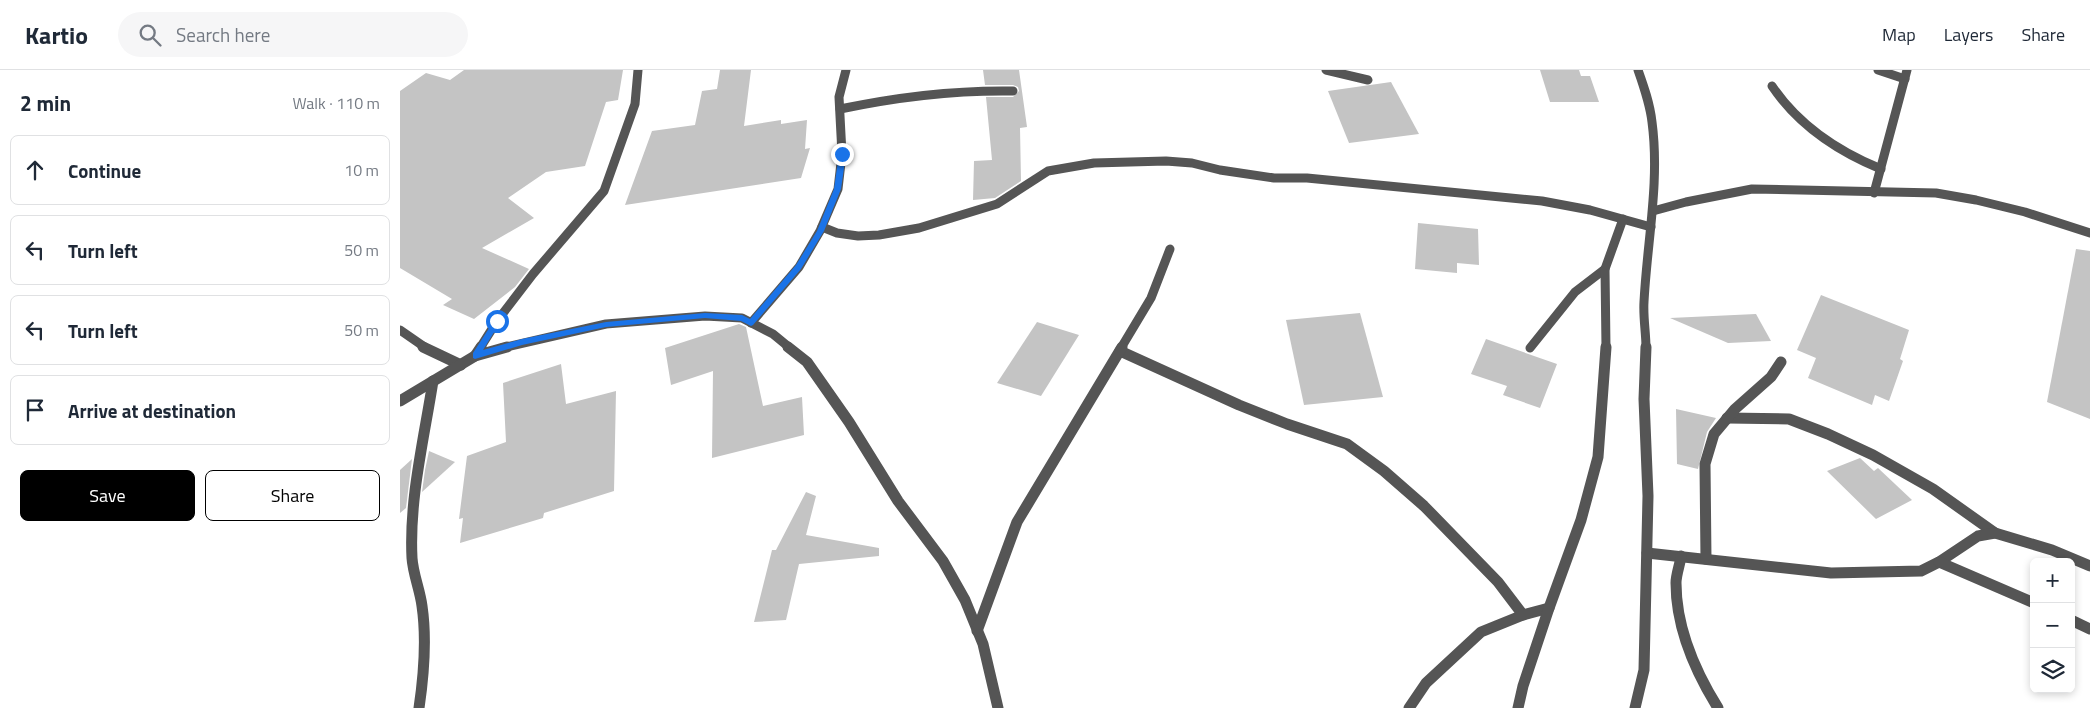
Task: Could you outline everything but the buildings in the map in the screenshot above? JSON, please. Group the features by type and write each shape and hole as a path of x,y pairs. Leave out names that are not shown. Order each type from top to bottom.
{"street":[{"path":"475,356 497,321 533,274 604,191 635,104 638,70"},
{"path":"751,323 799,267 822,227 838,189 842,154 839,97 846,70"},
{"path":"1326,70 1368,80"},
{"path":"1635,708 1644,670 1648,496 1644,399 1647,362 1644,303 1653,211 1652,122 1645,90 1638,70"},
{"path":"1878,70 1905,79"},
{"path":"1874,193 1907,70"},
{"path":"1772,86 1780,98 1805,125 1830,146 1849,157 1881,170"},
{"path":"840,109 916,94 1013,90"},
{"path":"822,227 837,233 858,236 879,235 919,228 997,204 1048,171 1094,163 1133,162 1192,163 1220,170 1274,178 1307,178 1542,201 1651,227"},
{"path":"1653,211 1686,202 1752,189 1936,194 1976,200 2025,212 2090,232"},
{"path":"1518,708 1523,686 1549,608 1581,520 1598,457 1606,345 1605,270 1608,256 1613,248 1623,219"},
{"path":"977,631 1017,522 1151,298 1170,249"},
{"path":"1530,348 1547,330 1575,292 1605,270"},
{"path":"400,401 475,356 522,342 606,324 705,316 742,318 773,334 807,362 898,501 943,560 965,600 983,644 998,708"},
{"path":"400,330 422,346 461,365"},
{"path":"1120,351 1239,405 1347,444 1384,471 1424,506 1498,582 1523,615"},
{"path":"1706,559 1705,464 1714,434 1735,409 1771,377 1781,362"},
{"path":"419,708 427,642 420,591 412,561 413,524 433,381"},
{"path":"1727,418 1789,419 1828,434 1873,455 1933,489 1996,534 2052,550 2090,566"},
{"path":"1647,553 1831,573 1921,571 1939,562 1978,536 1996,534"},
{"path":"1681,556 1676,582 1678,604 1686,640 1698,671 1718,708"},
{"path":"1939,562 2030,601"},
{"path":"1409,708 1426,682 1481,632 1523,615 1549,608"},
{"path":"2075,622 2090,628"}],"route":[{"path":"497,321 475,356 522,342 606,324 705,316 742,318 751,323 799,267 820,231 838,189 842,154"}]}
